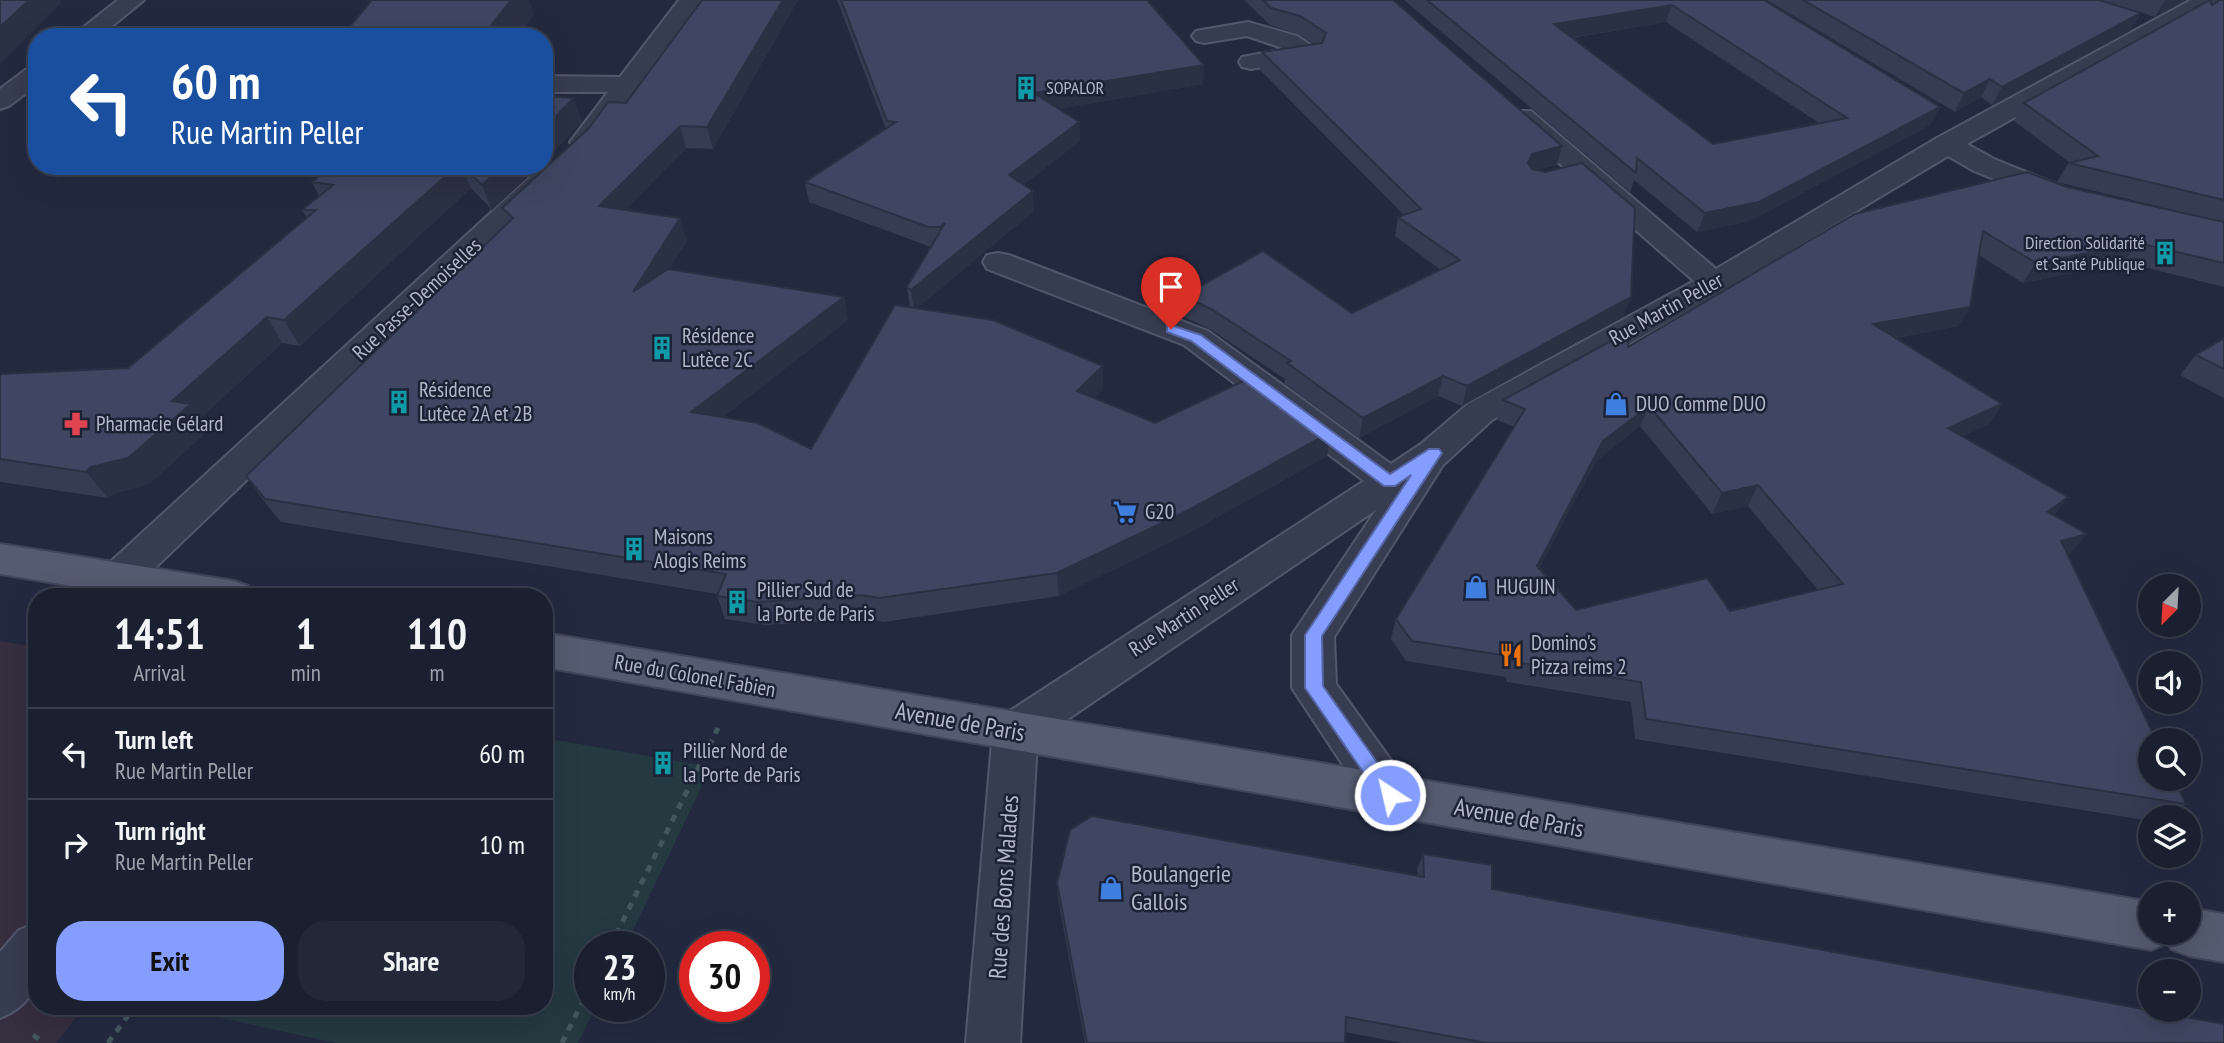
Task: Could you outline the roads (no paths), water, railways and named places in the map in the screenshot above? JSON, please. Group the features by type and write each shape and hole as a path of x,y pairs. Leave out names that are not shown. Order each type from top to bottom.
{"main road":[{"path":"0,559 183,588"},
{"name":"Rue du Colonel Fabien","path":"553,652 845,703"},
{"name":"Avenue de Paris","path":"845,703 2138,924"},
{"path":"2201,934 2224,938"}],"street":[{"path":"95,28 133,0"},
{"name":"Rue Passe-Demoiselles","path":"553,171 584,142 691,0"},
{"name":"Rue Martin Peller","path":"1015,731 1434,453 1480,412 1714,283 1952,132 2144,24 2208,0"},
{"path":"1204,36 1248,29 1319,54 1251,62"},
{"path":"0,101 28,80"},
{"path":"553,83 626,85"},
{"path":"1498,97 1714,283"},
{"path":"1952,132 2021,181 2079,201"},
{"path":"1550,177 1582,170"},
{"name":"Rue Passe-Demoiselles","path":"120,577 549,175"},
{"path":"998,262 1196,338 1390,482"},
{"path":"1390,795 1314,688 1314,635 1434,453"},
{"name":"Rue des Bons Malades","path":"993,1043 1015,731"},
{"path":"0,992 28,958"}],"place":[{"name":"SOPALOR","path":"1026,88"},
{"name":"Direction Solidarité et Santé Publique","path":"2165,253"},
{"name":"Résidence Lutèce 2C","path":"662,348"},
{"name":"Résidence Lutèce 2A et 2B","path":"399,402"},
{"name":"DUO Comme DUO","path":"1616,404"},
{"name":"Pharmacie Gélard","path":"76,424"},
{"name":"G20","path":"1125,512"},
{"name":"Maisons Alogis Reims","path":"634,549"},
{"name":"HUGUIN","path":"1476,587"},
{"name":"Pillier Sud de la Porte de Paris","path":"737,602"},
{"name":"Domino's Pizza reims 2","path":"1511,655"},
{"name":"Pillier Nord de la Porte de Paris","path":"663,763"},
{"name":"Boulangerie Gallois","path":"1111,888"}]}
